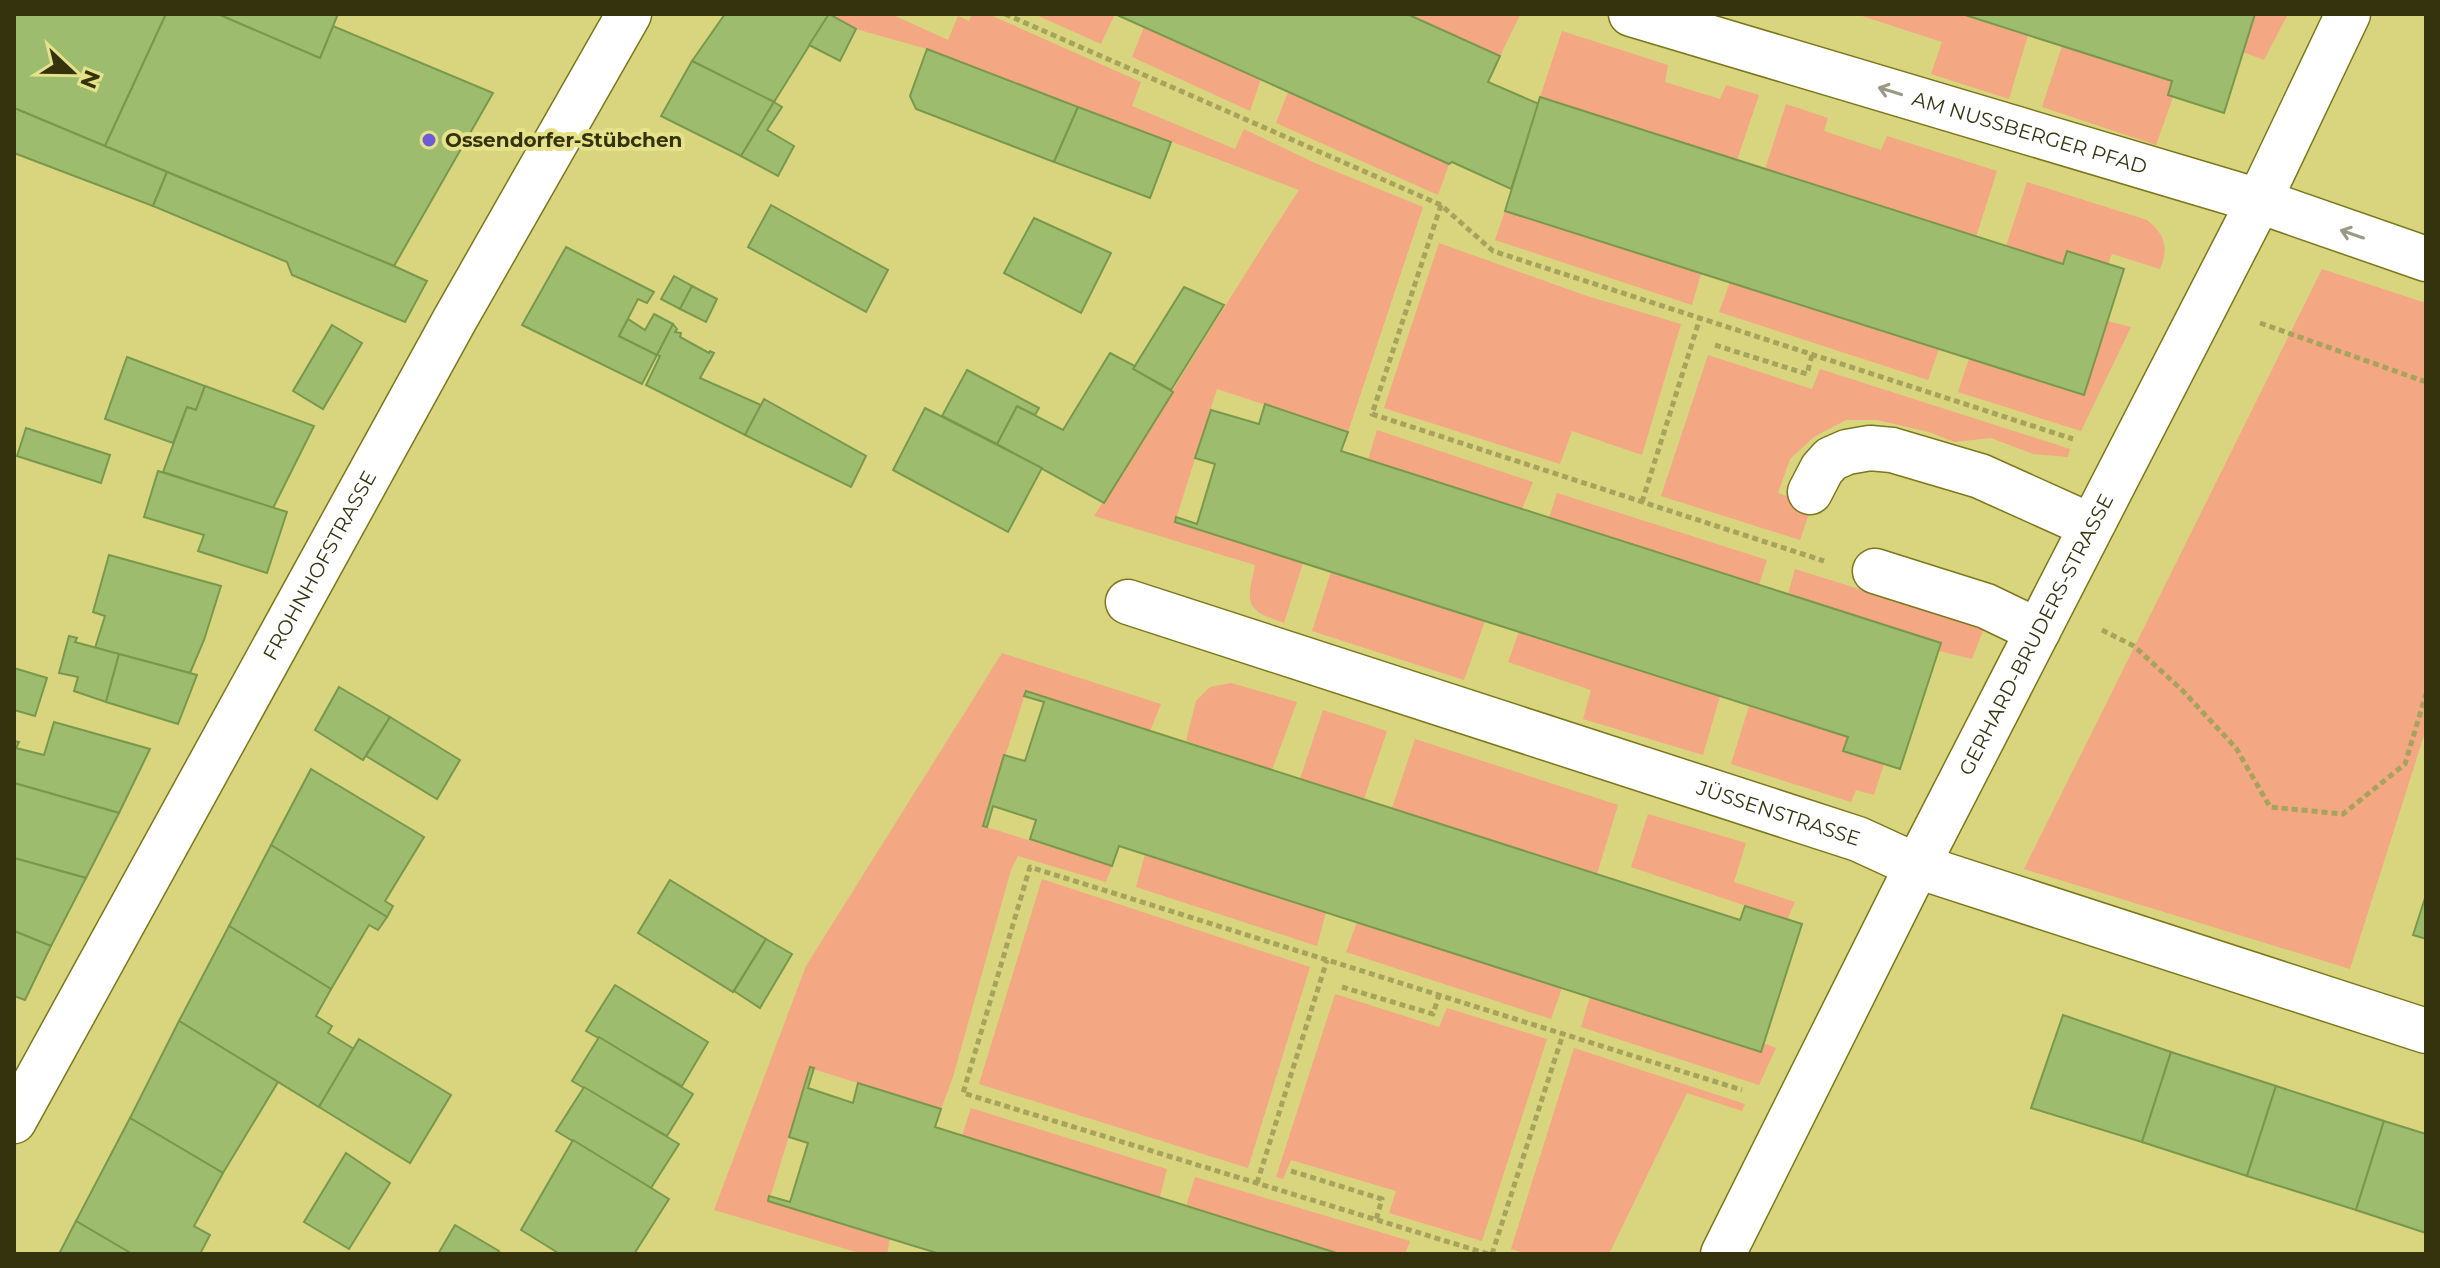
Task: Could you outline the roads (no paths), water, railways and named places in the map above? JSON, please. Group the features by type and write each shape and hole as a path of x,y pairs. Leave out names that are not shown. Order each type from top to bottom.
{"street":[{"name":"FROHNHOFSTRASSE","path":"14,1121 454,321 629,14"},
{"name":"AM NUSSBERGER PFAD","path":"1631,14 2259,201 2426,259"},
{"name":"GERHARD-BRUDERS-STRASSE","path":"1723,1254 1917,866 2259,201 2348,14"},
{"path":"1810,492 1831,459 1870,448 1892,450 1980,476 2091,526"},
{"path":"1875,571 1986,606 2044,618"},
{"name":"JÜSSENSTRASSE","path":"1128,602 1858,839 1917,866 2426,1031"}],"place":[{"name":"Ossendorfer-Stübchen","path":"429,140"}]}
